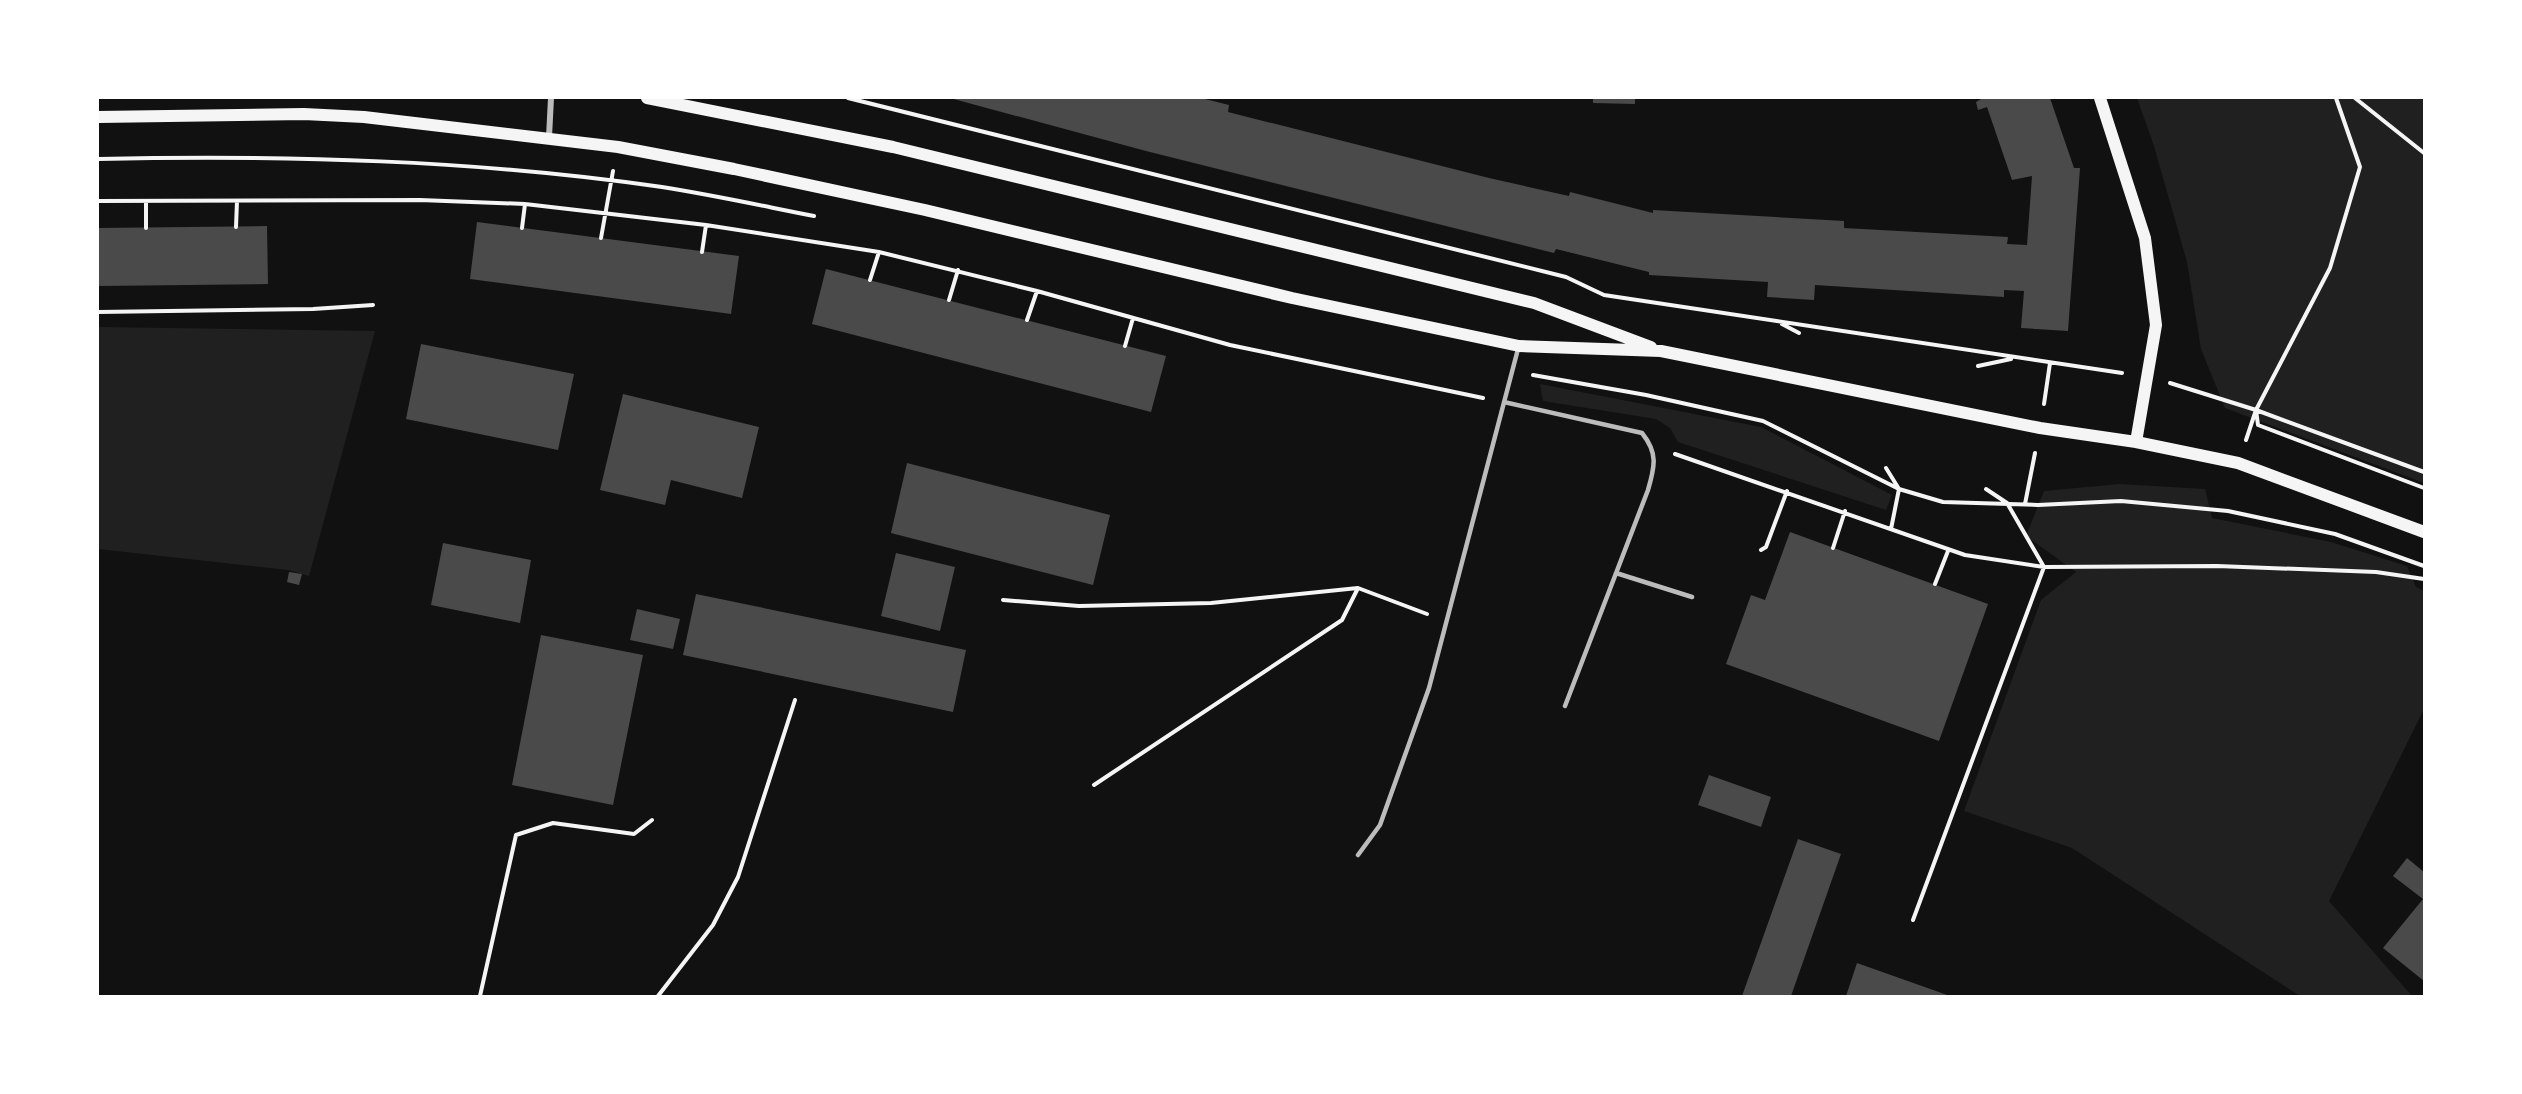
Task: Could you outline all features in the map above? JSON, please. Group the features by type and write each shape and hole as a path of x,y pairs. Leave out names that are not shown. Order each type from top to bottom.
{"main road":[{"path":"647,98 893,147 1534,303 1660,351 2040,428 2136,442 2238,463 2424,532"},
{"path":"2100,98 2145,238 2156,325 2136,442"},
{"path":"98,117 292,114 364,117 549,137 734,168 925,210 1292,298 1519,346 1660,351"}],"street":[{"path":"549,137 551,98"}],"lane":[{"path":"1358,855 1380,825 1429,688 1519,346"},
{"path":"1504,402 1642,433 1652,446 1654,468 1565,706"},
{"path":"1616,573 1692,597"}],"path":[{"path":"848,98 1566,277 1604,295 2147,376 2256,410 2424,472"},
{"path":"2238,463 2256,410 2330,268 2360,167 2336,98"},
{"path":"2355,98 2424,153"},
{"path":"98,159 411,162 662,187 824,218"},
{"path":"98,201 420,200 525,204 706,225 879,252 958,270 1230,345 1504,402"},
{"path":"146,201 146,228"},
{"path":"236,227 237,201"},
{"path":"522,228 525,204"},
{"path":"602,238 605,212"},
{"path":"702,252 706,225"},
{"path":"870,280 879,252"},
{"path":"949,300 958,270"},
{"path":"1027,320 1036,291"},
{"path":"98,312 313,309 373,305"},
{"path":"1125,346 1133,318"},
{"path":"1779,322 1799,333"},
{"path":"1978,366 2015,358"},
{"path":"1513,369 1548,379 1646,395 1763,421 1899,489 1943,502 2038,505 2121,501 2228,511 2335,534 2424,566"},
{"path":"2256,410 2258,425 2424,488"},
{"path":"1652,446 1845,511 1948,551 2044,567 2217,566 2376,572 2424,579"},
{"path":"1886,468 1899,489 1891,529"},
{"path":"1986,489 2007,503 2044,567"},
{"path":"1761,550 1766,547 1787,491"},
{"path":"1833,548 1845,511"},
{"path":"1935,584 1948,551"},
{"path":"1913,920 2044,567"},
{"path":"1003,600 1079,606 1211,603 1358,588 1447,622"},
{"path":"1094,785 1342,620 1358,588"},
{"path":"658,996 713,925 738,877 795,700"},
{"path":"480,996 516,835 553,823 634,834 652,820"}],"shaded area":[{"path":"2137,98 2424,98 2424,483 2225,408 2201,349 2187,262 2154,146"},
{"path":"98,327 375,331 309,576 288,570 98,549"},
{"path":"1540,384 1761,427 1892,495 1886,510 1678,442 1670,428 1656,419 1543,401"},
{"path":"2119,484 2205,489 2212,518 2331,542 2407,566 2416,587 2424,591 2424,709 2329,901 2412,996 2300,996 2072,848 1964,811 2041,600 2076,572 2026,536 2044,491"}],"building":[{"path":"950,98 1201,98 1229,105 1228,112 1489,178 1569,196 1570,192 1653,213 1653,210 1844,221 1844,228 2008,237 2007,244 2027,245 2032,176 2012,180 1987,107 1978,110 1976,102 1983,98 2050,98 2074,168 2080,168 2068,331 2021,328 2024,291 2004,290 2004,297 1815,285 1814,300 1767,297 1768,282 1649,275 1649,272 1556,249 1554,253 1146,151"},
{"path":"1593,98 1635,98 1635,104 1593,103"},
{"path":"477,222 739,256 731,314 470,279"},
{"path":"267,226 268,284 98,286 98,228"},
{"path":"826,269 1166,356 1151,412 812,324"},
{"path":"421,344 574,374 558,450 406,419"},
{"path":"623,394 759,427 742,498 671,480 665,505 600,490"},
{"path":"907,463 1110,515 1093,585 891,533"},
{"path":"1790,532 1988,604 1939,741 1726,664 1751,595 1765,600"},
{"path":"443,543 531,560 520,623 431,605"},
{"path":"896,553 955,567 940,631 881,616"},
{"path":"289,572 302,574 299,585 287,582"},
{"path":"696,594 966,650 953,712 683,655"},
{"path":"637,609 680,619 673,649 630,640"},
{"path":"541,635 643,655 613,805 512,785"},
{"path":"1709,775 1771,797 1761,827 1698,805"},
{"path":"1798,839 1841,854 1791,996 1742,996"},
{"path":"2407,858 2424,872 2424,981 2383,948 2423,899 2393,876"},
{"path":"1857,963 1950,996 1846,996"}]}
